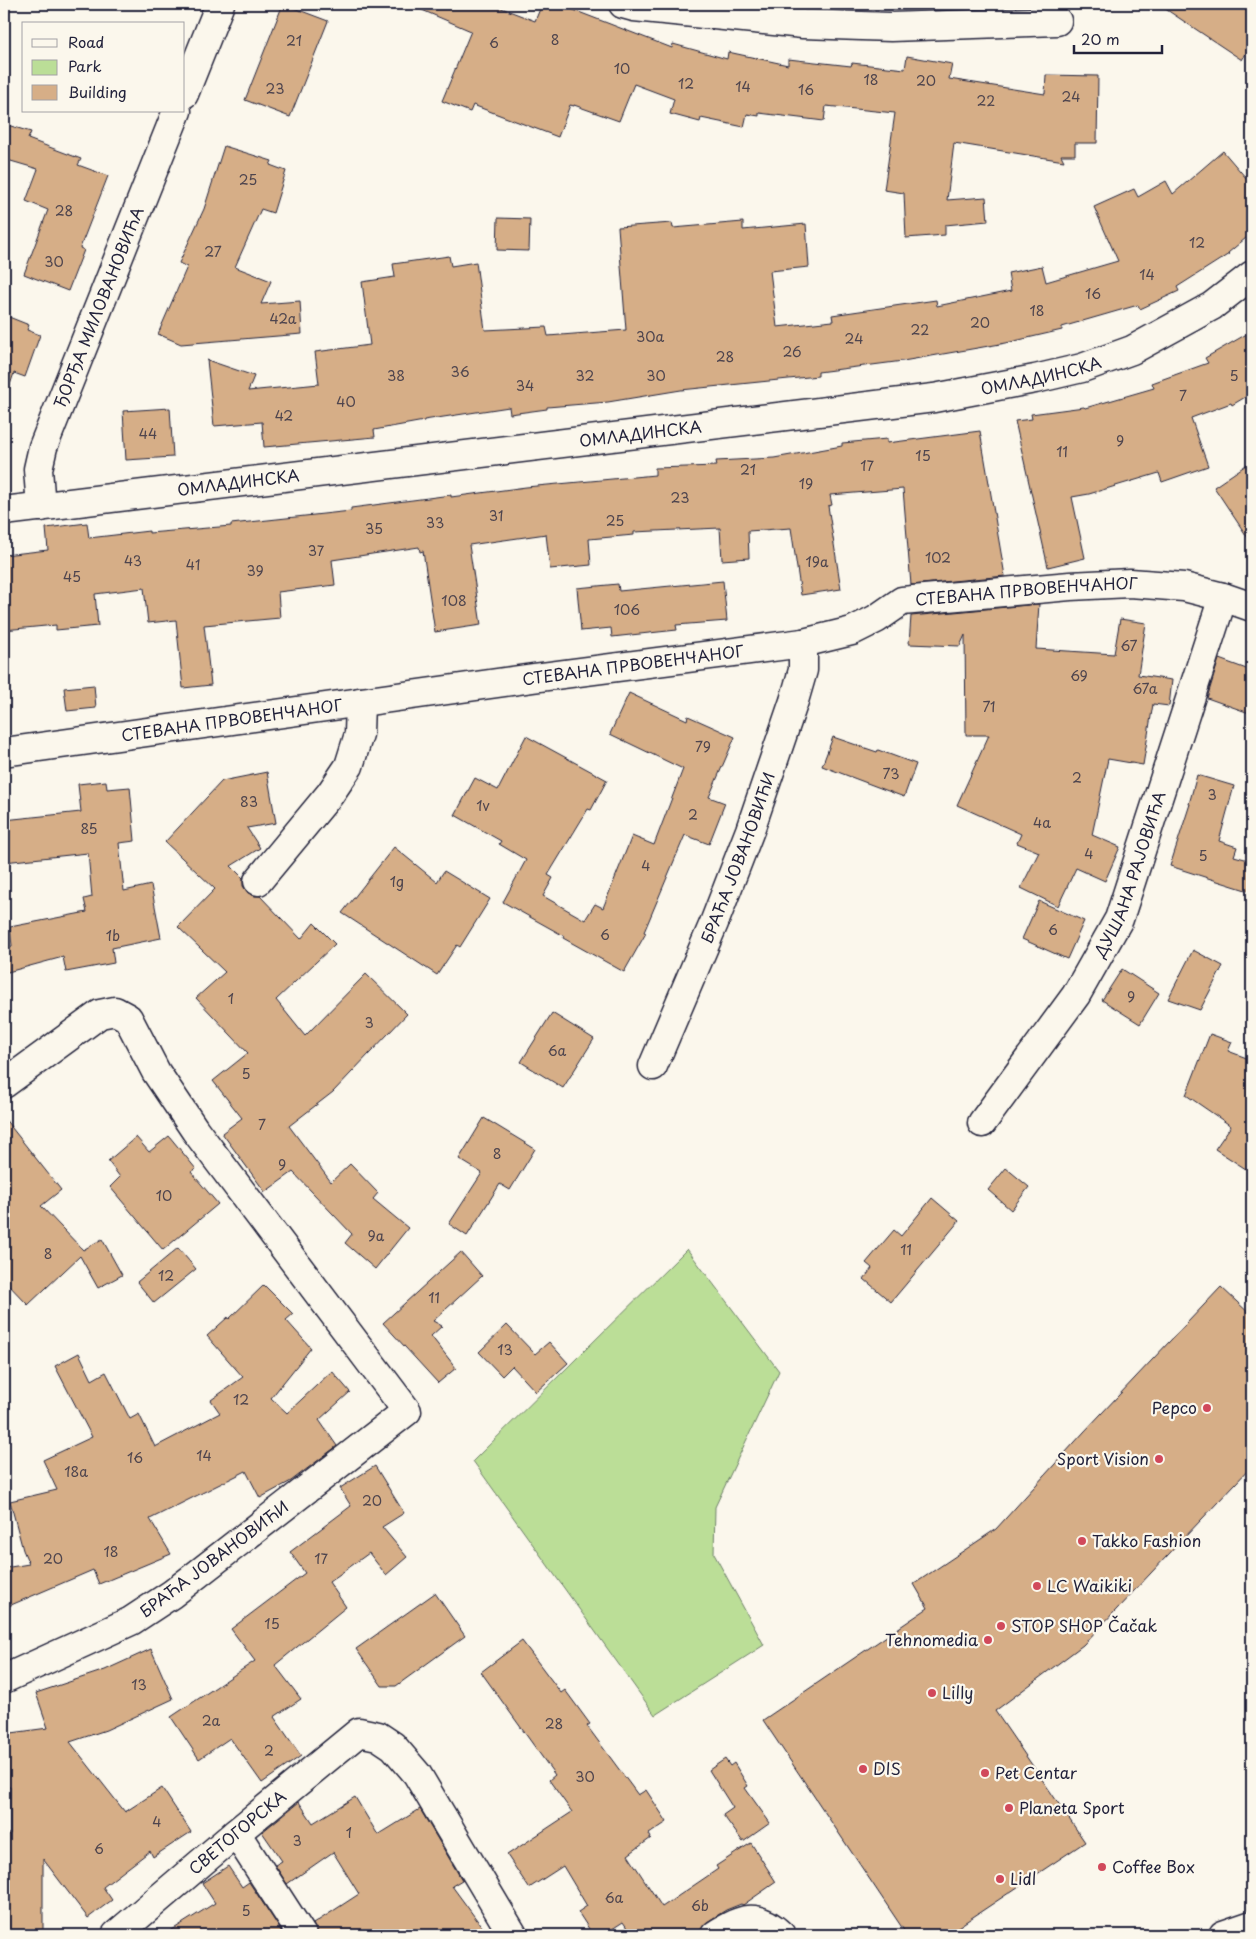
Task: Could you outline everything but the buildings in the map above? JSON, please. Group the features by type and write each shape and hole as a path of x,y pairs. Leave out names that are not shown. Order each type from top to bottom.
{"street":[{"path":"185,92 220,4"},
{"path":"623,4 634,7 802,24 891,27 1057,21"},
{"name":"ЂОРЂА МИЛОВАНОВИЋА","path":"41,507 38,470 43,447 177,112"},
{"name":"ОМЛАДИНСКА","path":"4,511 934,398 1035,379 1082,368 1132,350 1212,306 1252,275"},
{"name":"СТЕВАНА ПРВОВЕНЧАНОГ","path":"4,752 360,702 803,644 852,631 876,619 902,601 1070,586 1130,583 1184,587 1223,596 1252,607"},
{"name":"ДУШАНА РАЈОВИЋА","path":"982,1123 1076,995 1118,919 1223,596"},
{"name":"БРАЋА ЈОВАНОВИЋИ","path":"653,1066 714,923 750,830 794,701 802,670 803,644"},
{"path":"258,881 345,773 356,750 359,734 360,702"},
{"name":"БРАЋА ЈОВАНОВИЋИ","path":"4,1084 100,1014 115,1011 128,1018 156,1072 195,1130 408,1411 172,1594 131,1621 4,1679"},
{"name":"СВЕТОГОРСКА","path":"116,1935 236,1833 360,1732 378,1736 393,1746 417,1774 513,1935"},
{"path":"236,1833 302,1935"},
{"path":"715,1935 734,1923 748,1919 765,1924 781,1935"},
{"path":"1223,1935 1252,1925"}],"green space":[{"path":"687,1249 779,1371 715,1507 714,1554 764,1645 655,1715 473,1461"}],"place":[{"name":"Pepco","path":"1207,1408"},
{"name":"Sport Vision","path":"1159,1459"},
{"name":"Takko Fashion","path":"1082,1541"},
{"name":"LC Waikiki","path":"1037,1586"},
{"name":"STOP SHOP Čačak","path":"1001,1626"},
{"name":"Tehnomedia","path":"988,1640"},
{"name":"Lilly","path":"932,1693"},
{"name":"DIS","path":"863,1769"},
{"name":"Pet Centar","path":"985,1773"},
{"name":"Planeta Sport","path":"1009,1808"},
{"name":"Coffee Box","path":"1102,1867"},
{"name":"Lidl","path":"1000,1879"}]}
